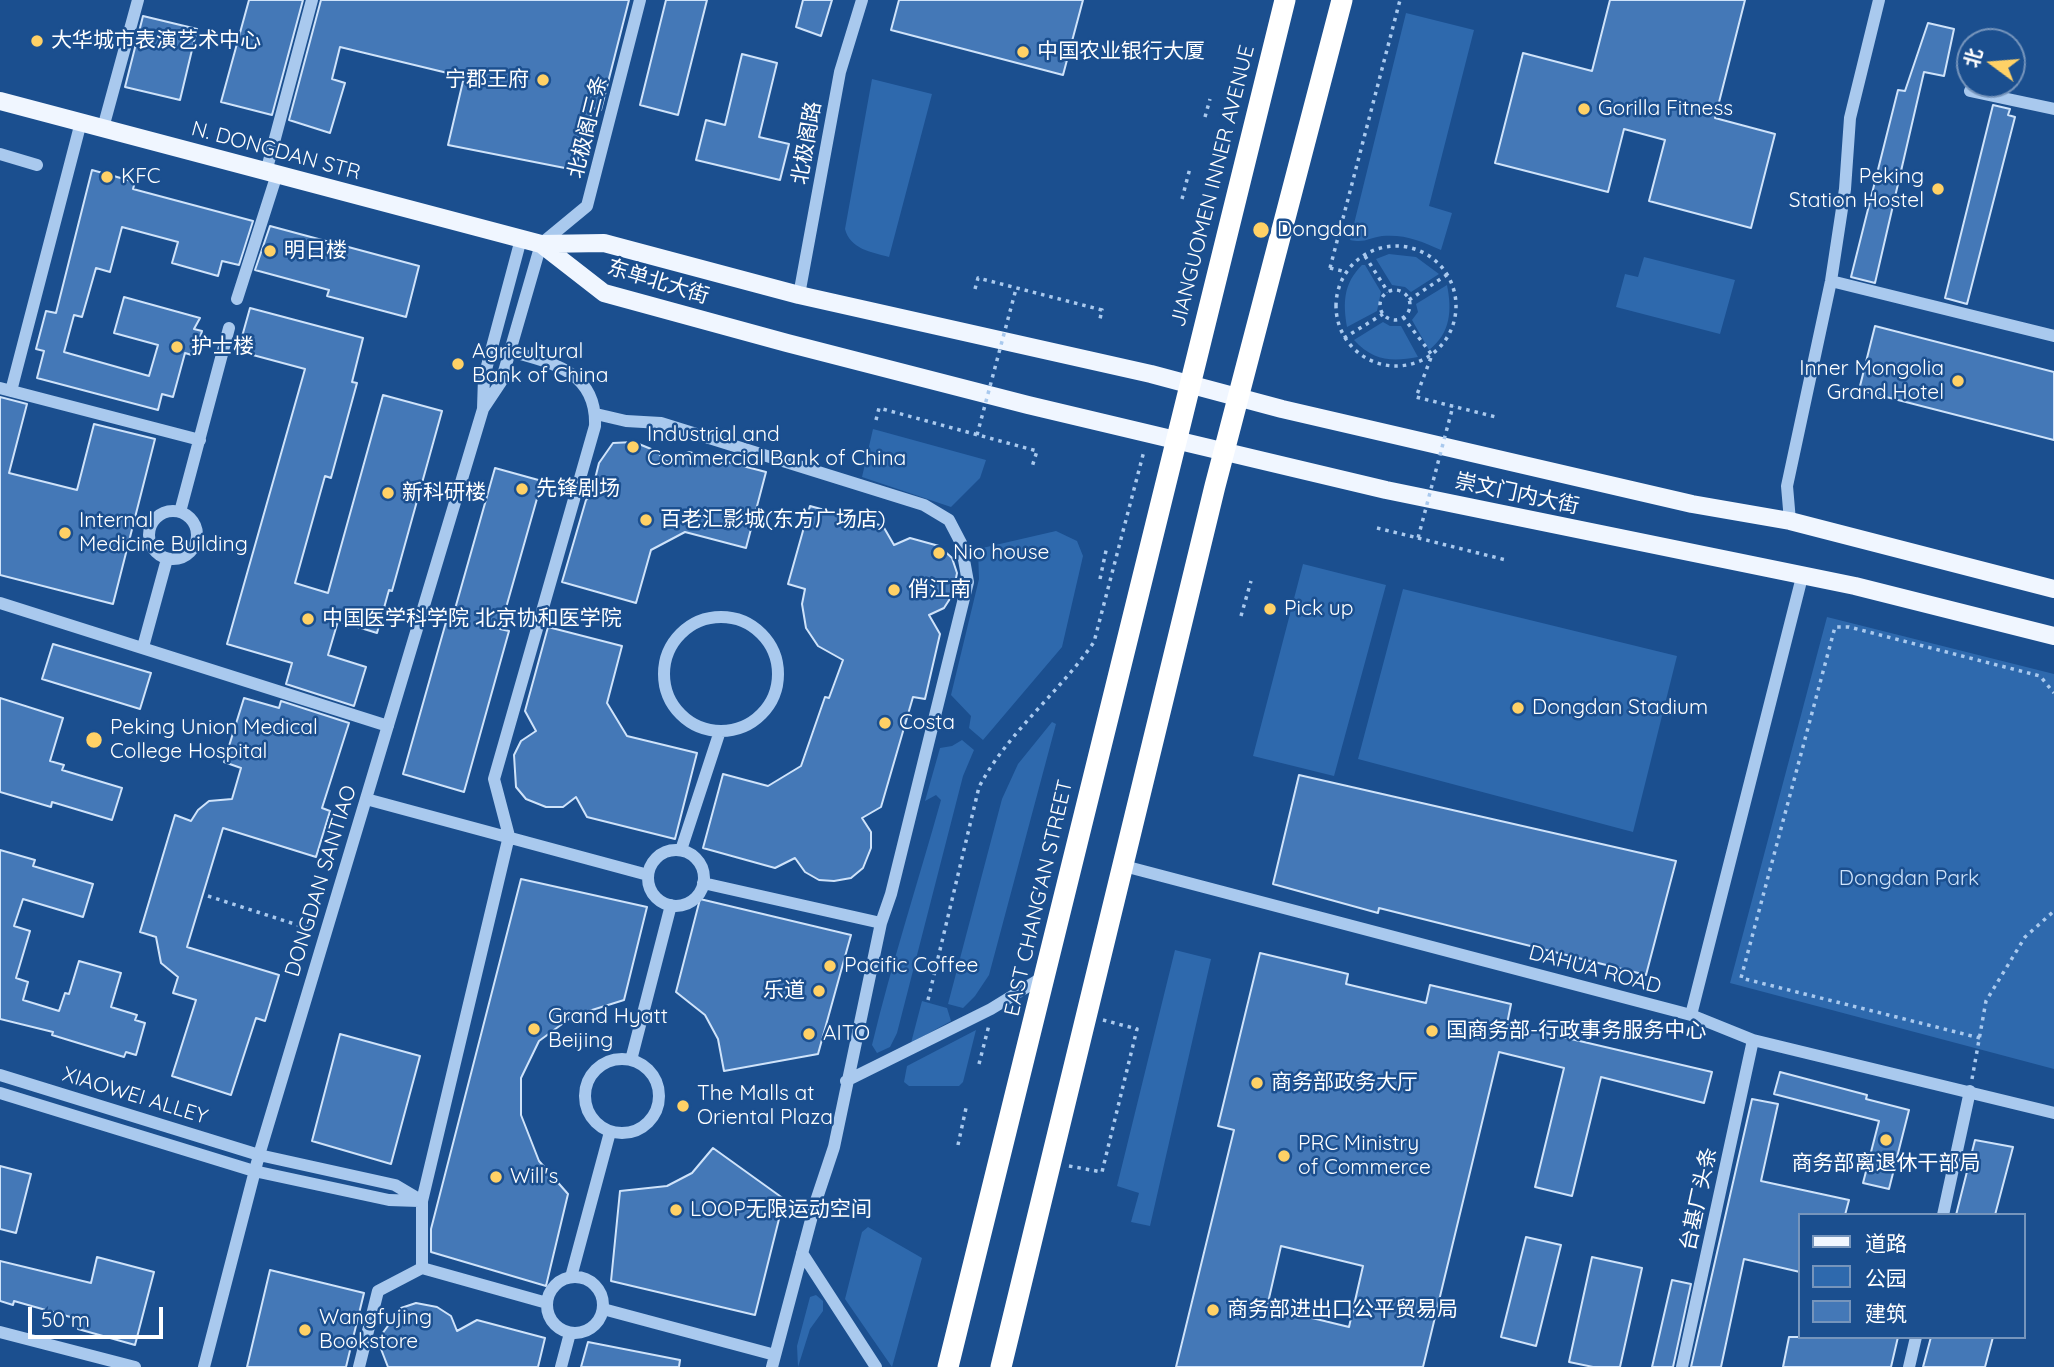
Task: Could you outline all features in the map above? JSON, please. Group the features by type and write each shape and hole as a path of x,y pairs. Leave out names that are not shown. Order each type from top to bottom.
{"highway":[{"name":"JIANGUOMEN INNER AVENUE","path":"1174,439 1285,0"},
{"path":"1001,1367 1224,452 1342,0"},
{"name":"EAST CHANG'AN STREET","path":"948,1367 1046,975 1174,439"}],"main road":[{"name":"N. DONGDAN STR","path":"0,101 541,244"},
{"name":"东单北大街","path":"541,244 604,243 799,295 1188,384"},
{"name":"东单北大街","path":"541,244 604,293 1003,399 1174,439"},
{"name":"崇文门内大街","path":"1188,384 1692,504 1790,521 2054,589"},
{"name":"崇文门内大街","path":"1174,439 1510,517 1854,586 2054,636"}],"street":[{"path":"103,128 138,0"},
{"path":"237,299 272,173 312,0"},
{"name":"北极阁三条","path":"541,244 587,206 640,0"},
{"name":"北极阁路","path":"799,295 839,72 862,0"},
{"path":"1790,521 1787,486 1831,281 1845,189 1850,118 1879,0"},
{"path":"2003,98 2054,109"},
{"path":"80,122 5,389 199,444"},
{"path":"0,154 37,165"},
{"name":"DONGDAN SANTIAO","path":"204,1367 254,1171 483,410 484,377 521,239"},
{"name":"DONGDAN SANTIAO","path":"483,410 501,382 541,244"},
{"path":"1831,281 2054,336"},
{"path":"180,512 229,328"},
{"path":"422,1268 422,1200 509,836 494,779 595,426 596,414 590,393 579,377 559,367 510,351"},
{"path":"596,414 626,421 661,423 924,505 949,520 961,543 968,582 891,894 881,923 834,1147 773,1361 603,1309"},
{"path":"165,512 180,512 193,522 197,538 195,545 184,557 167,559 150,544 150,529 153,522 165,512"},
{"path":"143,647 167,559"},
{"path":"1691,1015 1802,577"},
{"path":"0,603 388,726"},
{"path":"716,617 735,618 752,626 765,638 775,654 778,672 776,690 768,707 755,720 738,729 720,731 701,728 678,711 665,686 664,667 670,648 681,633 697,622 716,617"},
{"path":"681,850 720,731"},
{"path":"366,799 648,875"},
{"path":"681,850 698,860 704,883 693,900 671,905 663,903 651,891 648,875 650,866 663,852 681,850"},
{"name":"DAHUA ROAD","path":"1124,866 1691,1015 1753,1040 2054,1113"},
{"path":"704,883 881,923"},
{"path":"631,1060 671,905"},
{"path":"846,1081 992,1009 1046,975"},
{"name":"台基厂头条","path":"1682,1367 1753,1040"},
{"path":"631,1060 651,1073 659,1095 658,1107 644,1126 622,1134 610,1132 599,1126 585,1105 588,1080 606,1062 631,1060"},
{"name":"XIAOWEI ALLEY","path":"0,1075 259,1155 395,1185 422,1200"},
{"path":"1943,1213 1970,1091"},
{"name":"XIAOWEI ALLEY","path":"0,1093 254,1171 389,1200 422,1200"},
{"path":"571,1277 610,1132"},
{"path":"802,1253 876,1367"},
{"path":"359,1367 378,1291 422,1268 547,1303"},
{"path":"571,1277 588,1280 595,1285 603,1301 603,1309 595,1325 579,1333 570,1333 555,1325 547,1303 555,1286 571,1277"},
{"path":"0,1332 135,1367"},
{"path":"561,1367 570,1333"},
{"path":"1909,1367 1916,1339"}],"path":[{"path":"1330,268 1400,0"},
{"path":"1205,117 1210,99"},
{"path":"1182,200 1190,168"},
{"path":"1330,268 1341,216"},
{"path":"1391,246 1419,250 1436,260 1448,275 1457,309 1454,327 1445,343 1432,355 1417,363 1384,366 1355,351 1344,338 1338,322 1336,304 1339,287 1346,272 1364,255 1391,246"},
{"path":"1364,255 1388,292"},
{"path":"1330,268 1346,272"},
{"path":"1409,300 1448,275"},
{"path":"975,289 978,278 1102,310 1100,319"},
{"path":"977,435 1016,289"},
{"path":"1398,290 1409,300 1409,309 1403,317 1390,319 1383,314 1381,302 1388,292 1398,290"},
{"path":"1344,338 1383,314"},
{"path":"1403,317 1432,355"},
{"path":"1432,355 1416,397 1496,417"},
{"path":"1418,538 1453,406"},
{"path":"876,420 879,408 1037,451 1032,467"},
{"path":"928,1000 979,788 992,763 1076,669 1094,642 1149,433"},
{"path":"1377,528 1506,560"},
{"path":"1100,579 1107,546"},
{"path":"1241,616 1251,581"},
{"path":"1980,1038 1741,978 1835,626 1849,627 2040,676 2054,693"},
{"path":"208,896 326,933"},
{"path":"1970,1091 1986,1002 2025,937 2054,911"},
{"path":"1051,1162 1102,1172 1137,1029 1087,1017"},
{"path":"979,1064 988,1029"},
{"path":"958,1145 966,1108"}],"green space":[{"path":"1406,13 1474,30 1429,206 1452,213 1441,250 1398,236 1350,240"},
{"path":"872,79 932,94 889,257 856,245 845,229"},
{"path":"1389,254 1416,257 1439,274 1411,292 1405,287 1392,285 1376,259"},
{"path":"1644,257 1735,280 1720,334 1616,307 1625,274 1638,277"},
{"path":"1362,265 1365,265 1381,292 1377,311 1347,327 1346,294 1351,279"},
{"path":"1447,285 1449,312 1446,329 1429,350 1412,320 1418,312 1416,304"},
{"path":"1383,322 1390,326 1401,326 1418,357 1383,358 1368,352 1354,340"},
{"path":"873,429 986,460 980,478 951,507 862,477"},
{"path":"1056,531 1077,541 1083,556 1062,647 983,740 969,728 971,716 951,695 979,579 978,549"},
{"path":"1303,564 1386,585 1334,776 1253,756"},
{"name":"Dongdan Stadium","path":"1403,589 1677,656 1633,832 1358,759"},
{"name":"Dongdan Park","path":"1827,617 2054,674 2054,1069 1730,983"},
{"path":"1052,722 1056,724 989,975 963,1008 948,1004 1002,799 1018,764"},
{"path":"962,740 974,750 963,776 897,1033 890,1047 877,1053 872,1045 941,800 936,795 925,801 940,748 952,746"},
{"path":"1175,950 1211,959 1150,1226 1131,1222 1139,1193 1117,1186"},
{"path":"922,1001 947,1008 951,1021 911,1043"},
{"path":"976,1030 963,1082 959,1086 909,1086 904,1082 907,1066"},
{"path":"868,1227 922,1258 892,1367 845,1299 862,1232"},
{"path":"816,1295 823,1301 823,1311 810,1329 798,1367 797,1346 810,1297"}],"building":[{"path":"249,0 303,0 272,115 221,102"},
{"path":"321,0 629,0 601,110 593,108 575,170 448,145 464,77 340,47 332,79 345,83 330,133 289,120"},
{"path":"666,0 707,0 678,115 640,105"},
{"path":"803,0 832,0 821,36 796,27"},
{"name":"中国农业银行大厦","path":"899,0 1083,0 1063,75 891,30"},
{"path":"1610,0 1745,0 1715,118 1775,134 1751,228 1649,201 1665,140 1624,129 1608,192 1495,163 1523,53 1592,71"},
{"path":"143,16 197,29 180,100 125,87"},
{"path":"1928,23 1954,29 1944,76 1924,72 1875,283 1851,277 1898,90 1905,91"},
{"path":"742,54 777,63 759,137 789,144 780,180 696,160 706,120 725,125"},
{"path":"1993,105 2010,109 2008,115 2015,117 1967,304 1945,298"},
{"path":"92,170 135,182 133,189 253,221 239,265 222,261 218,276 172,263 178,242 122,227 110,272 96,268 82,317 74,315 64,352 149,376 158,345 114,333 124,297 200,318 194,329 202,331 195,356 185,353 173,397 162,394 158,410 37,378 44,351 36,349 46,311 56,313"},
{"path":"270,226 419,266 406,317 327,296 329,290 255,270"},
{"path":"250,308 363,338 352,382 357,383 331,478 325,476 295,583 328,593 383,395 442,411 392,591 389,590 377,633 338,621 328,655 366,667 354,706 286,684 292,663 227,644 305,369 238,351"},
{"name":"Inner Mongolia Grand Hotel","path":"1875,326 2054,372 2054,440 1859,390"},
{"name":"Internal Medicine Building","path":"0,397 27,404 9,473 77,490 94,424 155,439 113,604 0,575"},
{"path":"634,442 656,451 667,462 689,452 766,472 746,548 685,532 651,550 636,603 562,582 586,500 602,489 595,479 599,463 613,443"},
{"path":"495,468 542,481 500,629 509,631 464,792 403,774 448,615 453,616"},
{"path":"810,506 883,526 894,545 910,538 939,546 952,558 957,573 953,594 944,608 929,615 940,634 925,699 913,697 881,807 862,818 871,832 871,848 863,868 851,878 834,881 819,880 805,872 795,858 775,868 703,848 723,774 768,786 801,766 825,697 829,698 843,660 818,646 806,628 802,604 805,589 788,584"},
{"path":"548,627 622,646 607,703 627,736 697,753 675,839 587,817 576,797 563,807 546,807 526,799 516,787 514,755 521,741 536,731 525,711"},
{"path":"53,644 151,673 140,709 42,679"},
{"path":"0,698 63,718 50,761 64,765 62,770 122,788 112,820 52,802 51,807 0,792"},
{"path":"244,698 279,708 281,701 349,723 322,808 330,811 316,857 223,828 187,947 279,975 265,1021 256,1018 231,1095 172,1076 196,1000 173,993 178,977 161,963 156,937 140,932 175,815 191,821 198,810 209,801 232,799 241,768 224,762"},
{"path":"1299,775 1676,861 1646,975 1379,908 1378,913 1273,884"},
{"path":"0,850 35,860 33,866 93,884 83,917 23,899 14,926 30,931 16,978 28,982 23,1000 59,1011 65,993 69,994 79,961 121,973 111,1007 137,1015 135,1020 145,1023 136,1055 126,1052 124,1057 52,1035 53,1032 0,1019"},
{"path":"521,879 647,907 624,1000 573,1016 539,1041 521,1078 521,1115 539,1161 568,1194 546,1286 431,1252 431,1229"},
{"path":"700,899 851,935 818,1054 724,1071 718,1039 705,1015 676,992"},
{"path":"1260,953 1348,974 1346,984 1426,1003 1430,985 1511,1004 1507,1024 1712,1072 1704,1103 1601,1077 1572,1196 1535,1187 1564,1068 1499,1052 1423,1367 1176,1367 1234,1130 1218,1126","holes":["1281,1246 1363,1266 1349,1327 1267,1307"]},
{"path":"340,1034 420,1056 391,1164 312,1141"},
{"path":"1780,1072 1867,1095 1866,1099 1909,1110 1889,1189 1863,1183 1879,1121 1774,1094"},
{"path":"1752,1099 1778,1104 1761,1181 1849,1200 1846,1213 1798,1213 1798,1272 1744,1259 1721,1367 1691,1367"},
{"path":"1975,1140 2013,1147 1996,1213 1957,1213"},
{"path":"713,1148 784,1199 755,1315 611,1281 620,1191 667,1186 692,1173"},
{"path":"0,1166 31,1174 16,1233 0,1229"},
{"path":"1526,1237 1561,1245 1536,1346 1501,1337"},
{"path":"97,1257 154,1272 135,1345 78,1329 81,1320 14,1301 13,1305 0,1301 0,1261 91,1283"},
{"path":"1592,1257 1642,1268 1620,1367 1593,1367 1569,1362"},
{"name":"Wangfujing Bookstore","path":"270,1270 364,1293 346,1367 247,1367"},
{"path":"1672,1280 1691,1284 1673,1367 1652,1367"},
{"path":"416,1303 437,1307 451,1316 457,1331 477,1320 545,1338 538,1367 388,1367 381,1349 382,1334 401,1308"},
{"path":"1789,1337 1898,1339 1891,1367 1783,1367"},
{"path":"1930,1339 1992,1339 1985,1367 1923,1367"},
{"path":"588,1342 680,1360 679,1367 581,1367"}],"place":[{"name":"大华城市表演艺术中心","path":"37,41"},
{"name":"中国农业银行大厦","path":"1023,52"},
{"name":"宁郡王府","path":"543,80"},
{"name":"Gorilla Fitness","path":"1584,109"},
{"name":"KFC","path":"107,177"},
{"name":"Peking Station Hostel","path":"1938,189"},
{"name":"Dongdan","path":"1261,230"},
{"name":"明日楼","path":"270,251"},
{"name":"护士楼","path":"177,347"},
{"name":"Agricultural Bank of China","path":"458,364"},
{"name":"Inner Mongolia Grand Hotel","path":"1958,381"},
{"name":"Industrial and Commercial Bank of China","path":"633,447"},
{"name":"先锋剧场","path":"522,489"},
{"name":"新科研楼","path":"388,493"},
{"name":"百老汇影城(东方广场店)","path":"646,520"},
{"name":"Internal Medicine Building","path":"65,533"},
{"name":"Nio house","path":"939,553"},
{"name":"俏江南","path":"894,590"},
{"name":"Pick up","path":"1270,609"},
{"name":"中国医学科学院 北京协和医学院","path":"308,619"},
{"name":"Dongdan Stadium","path":"1518,708"},
{"name":"Costa","path":"885,723"},
{"name":"Peking Union Medical College Hospital","path":"94,740"},
{"name":"Pacific Coffee","path":"830,966"},
{"name":"乐道","path":"819,991"},
{"name":"Grand Hyatt Beijing","path":"534,1029"},
{"name":"国商务部-行政事务服务中心","path":"1432,1031"},
{"name":"AITO","path":"809,1034"},
{"name":"商务部政务大厅","path":"1257,1083"},
{"name":"The Malls at Oriental Plaza","path":"683,1106"},
{"name":"商务部离退休干部局","path":"1886,1140"},
{"name":"PRC Ministry of Commerce","path":"1284,1156"},
{"name":"Will's","path":"496,1177"},
{"name":"LOOP无限运动空间","path":"676,1210"},
{"name":"商务部进出口公平贸易局","path":"1213,1310"},
{"name":"Wangfujing Bookstore","path":"305,1330"}]}
